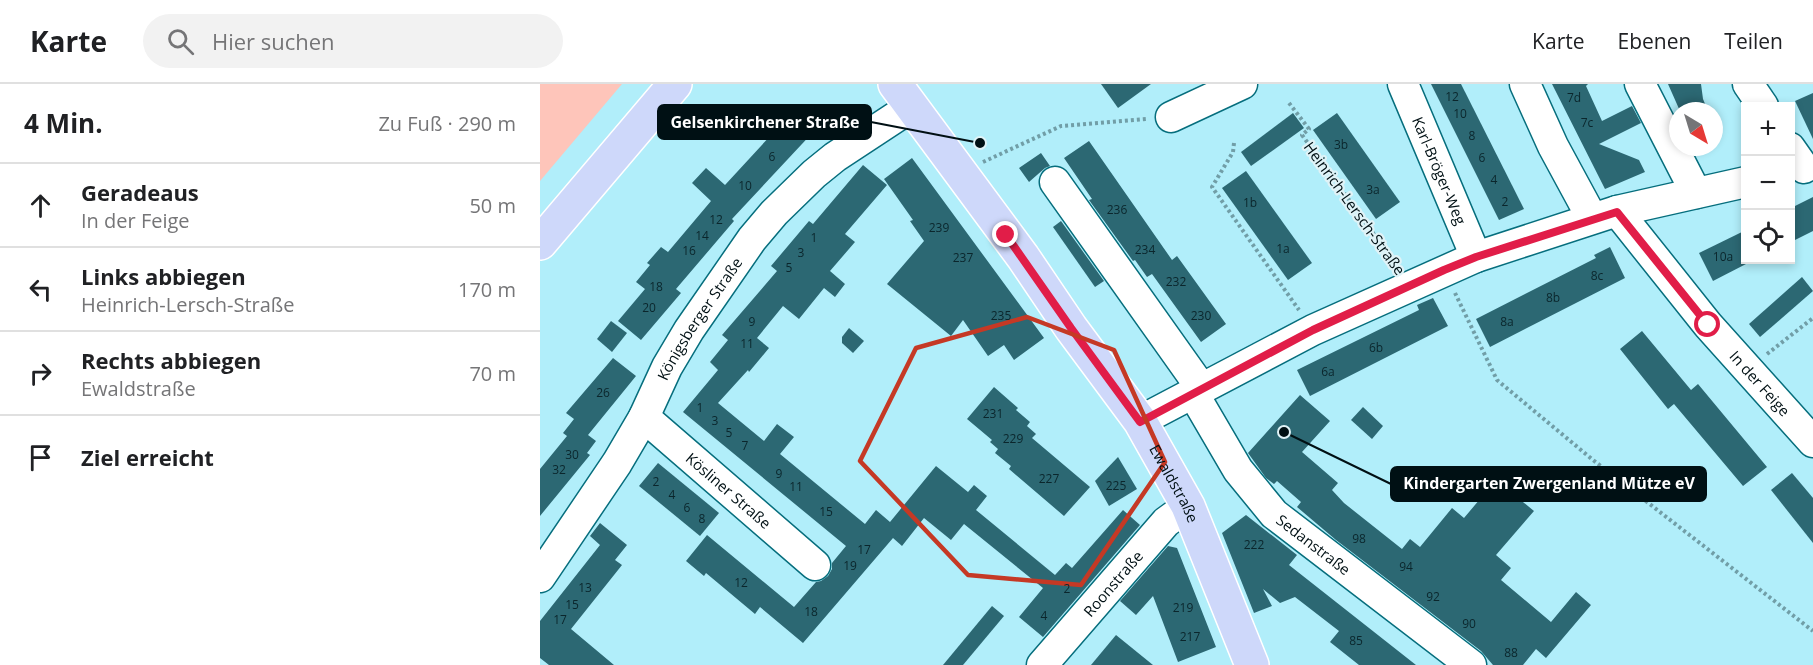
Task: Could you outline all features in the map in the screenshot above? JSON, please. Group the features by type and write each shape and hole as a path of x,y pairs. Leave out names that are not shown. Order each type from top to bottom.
{"main road":[{"path":"540,243 675,84"},
{"name":"Ewaldstraße","path":"903,95 1140,422 1188,506 1252,665"}],"street":[{"path":"1172,117 1242,84"},
{"name":"Karl-Bröger-Weg","path":"1404,84 1476,257"},
{"path":"1524,84 1552,146 1605,215"},
{"path":"1640,84 1696,193"},
{"path":"1748,84 1760,102"},
{"name":"Königsberger Straße","path":"540,577 580,520 644,417 689,330 734,264 774,213 798,188 836,157 903,95"},
{"path":"1055,182 1197,391"},
{"name":"Heinrich-Lersch-Straße","path":"1140,422 1313,330 1476,257 1605,215 1741,183"},
{"name":"In der Feige","path":"1605,215 1813,442"},
{"name":"Sedanstraße","path":"1197,391 1238,470 1274,514 1471,665"},
{"name":"Kösliner Straße","path":"644,417 815,565"},
{"name":"Roonstraße","path":"1042,665 1166,522 1188,506"}],"path":[{"name":"Heinrich-Lersch-Straße","path":"1289,103 1309,129 1302,135 1411,285"},
{"path":"963,176 987,159 1061,126 1172,117"},
{"path":"1234,143 1233,152 1212,187 1313,330"},
{"path":"1444,270 1497,380 1593,460 1813,631"},
{"path":"1748,370 1813,318"}],"highlighted area":[{"path":"1027,317 1114,350 1165,462 1081,585 968,575 860,461 916,348"}],"shaded area":[{"path":"540,84 622,84 540,181"}],"building":[{"path":"1101,84 1151,84 1118,108"},
{"path":"1431,84 1461,84 1524,209 1499,220"},
{"path":"1552,84 1588,84 1586,86 1602,121 1632,106 1641,123 1599,144 1639,160 1645,172 1605,189"},
{"path":"1668,84 1701,84 1704,102 1676,102"},
{"path":"1813,93 1813,139 1795,101"},
{"path":"719,104 738,128 722,125 708,140 696,129"},
{"path":"795,109 816,129 732,219 734,221 676,289 681,293 641,340 618,321 645,289 636,282 650,265 647,263 661,247 668,252 711,201 692,183 706,168 725,185"},
{"path":"1293,113 1304,128 1251,166 1241,152"},
{"path":"1337,113 1400,202 1376,219 1313,130"},
{"path":"1089,141 1172,260 1177,256 1226,324 1201,342 1152,274 1147,277 1135,260 1133,261 1089,200 1092,199 1064,158"},
{"path":"1041,153 1050,166 1029,182 1019,168"},
{"path":"912,158 1044,338 1014,360 1004,345 988,356 963,320 951,336 887,284 924,241 910,221 913,220 884,179"},
{"path":"863,165 887,185 845,234 855,242 830,271 845,284 835,297 824,288 799,319 783,306 757,338 769,348 718,403 764,441 777,424 794,437 780,454 865,524 876,510 890,522 936,466 968,492 974,485 987,496 976,510 1055,575 1066,563 1072,568 1123,510 1140,525 1043,637 1019,617 1043,588 964,524 951,540 924,518 902,546 893,538 803,643 760,607 755,614 706,573 704,576 686,561 707,535 794,607 816,582 828,576 832,563 846,546 683,412 718,370 710,362 728,340 722,335 777,271 771,266 809,221 813,224"},
{"path":"1246,171 1312,263 1288,280 1222,188"},
{"path":"1813,197 1813,231 1795,240 1795,210 1795,206"},
{"path":"1061,221 1104,281 1095,287 1053,227"},
{"path":"1741,232 1741,264 1746,264 1713,281 1699,253"},
{"path":"1610,247 1625,278 1490,347 1476,319 1596,258 1594,255"},
{"path":"1802,277 1813,291 1760,337 1749,324"},
{"path":"1433,298 1448,326 1310,396 1297,370 1419,310 1417,305"},
{"path":"611,321 627,333 612,352 597,339"},
{"path":"849,328 864,341 853,353 842,343 842,337"},
{"path":"1642,331 1691,390 1698,384 1767,467 1743,486 1674,404 1668,409 1620,349"},
{"path":"613,358 636,376 588,435 596,441 587,453 590,455 540,516 540,469 567,436 563,433 574,419 566,413"},
{"path":"994,387 1030,422 1027,426 1036,434 1032,438 1090,487 1064,516 1009,469 1011,466 995,453 998,449 990,442 992,440 967,419"},
{"path":"1300,395 1330,421 1302,452 1338,483 1332,490 1344,503 1402,549 1410,539 1420,547 1452,508 1464,518 1496,480 1534,511 1496,555 1511,568 1501,580 1551,622 1576,592 1591,605 1546,658 1536,649 1523,665 1493,665 1481,651 1336,540 1297,507 1301,502 1277,481 1274,484 1266,478 1248,453"},
{"path":"1363,407 1383,426 1372,439 1351,420"},
{"path":"1118,457 1137,489 1109,506 1095,481"},
{"path":"658,463 719,513 700,536 639,486"},
{"path":"1792,473 1813,498 1813,543 1771,490"},
{"path":"1246,515 1297,555 1289,565 1416,665 1359,665 1330,642 1339,631 1295,597 1280,603 1263,589 1272,606 1254,613 1222,533"},
{"path":"600,523 627,545 615,560 622,565 571,629 614,665 549,665 540,658 540,621 600,545 590,536"},
{"path":"1168,546 1177,548 1216,647 1178,662 1153,596 1136,615 1120,601"},
{"path":"992,606 1004,616 963,665 943,665"},
{"path":"1116,635 1153,665 1091,665"}],"place":[{"name":"Gelsenkirchener Straße","path":"980,143"},
{"name":"Kindergarten Zwergenland Mütze eV","path":"1284,432"}],"route":[{"path":"1006,235 1140,422 1313,330 1444,270 1592,218 1617,212 1708,325"}]}
